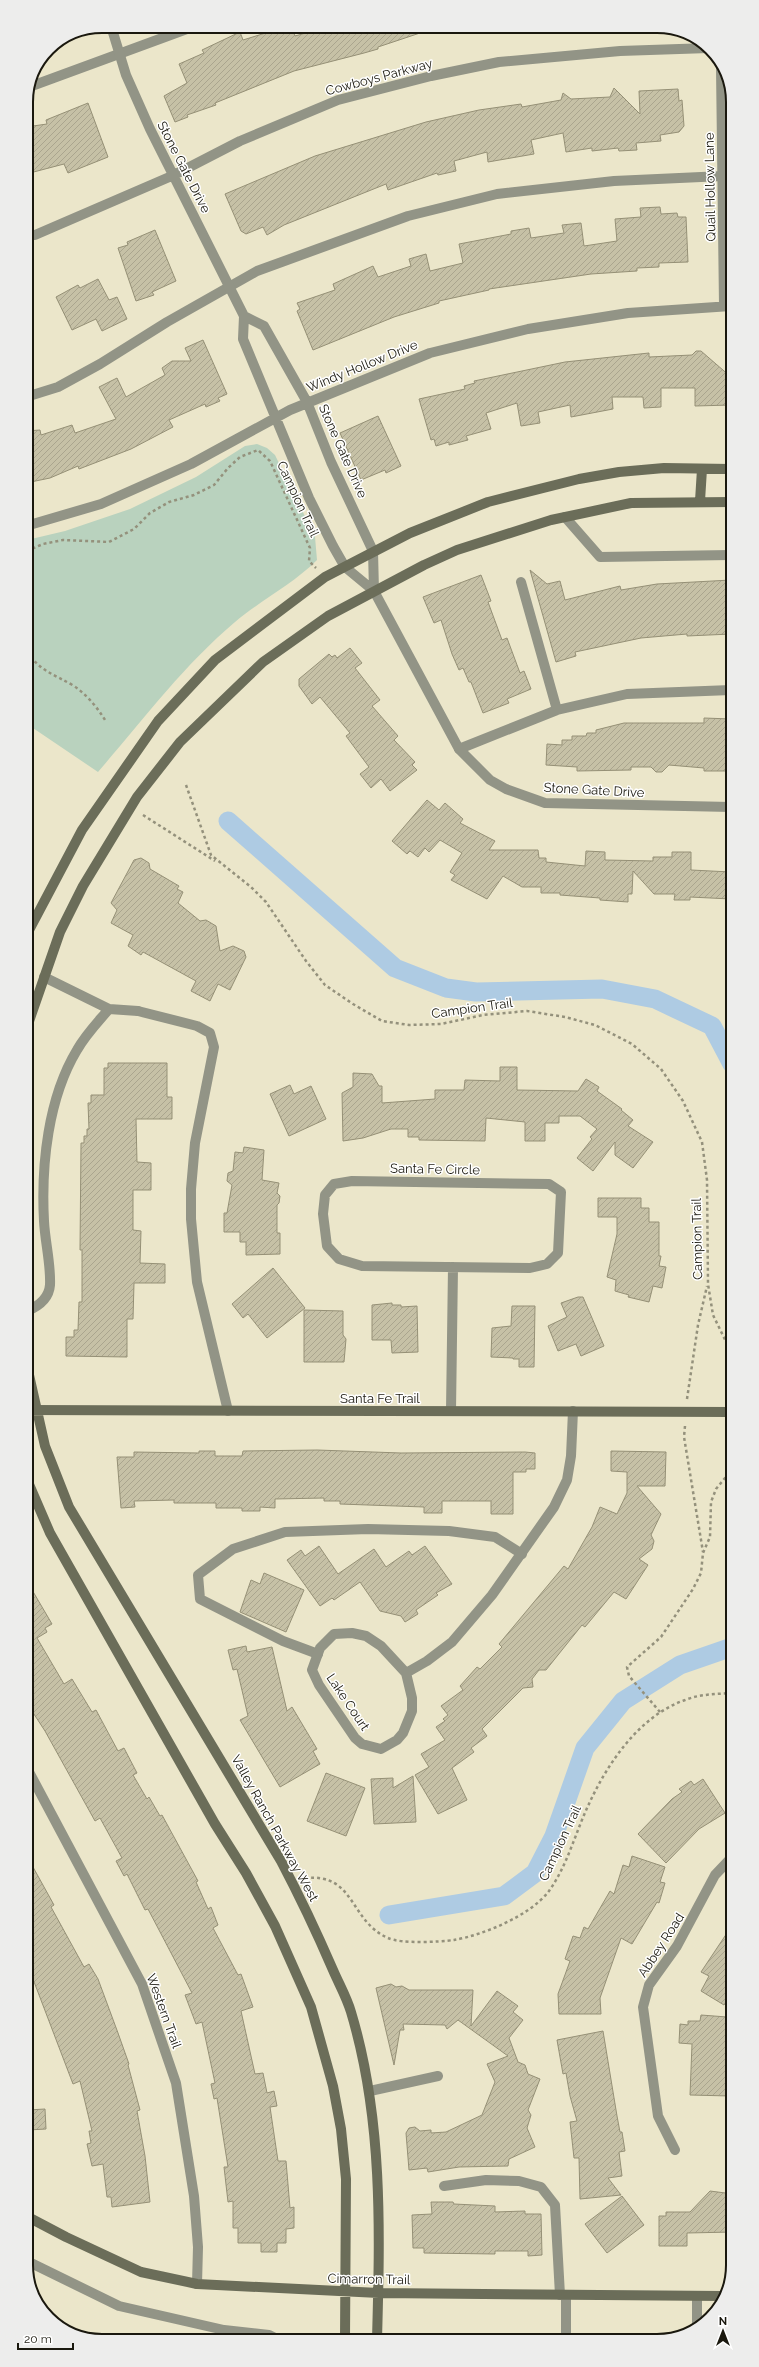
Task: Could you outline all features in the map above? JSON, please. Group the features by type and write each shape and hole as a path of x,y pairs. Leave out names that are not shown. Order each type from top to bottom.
{"main road":[{"path":"33,923 82,830 158,721 215,660 325,577 410,533 488,502 619,472 664,468 726,469"},
{"path":"700,502 702,468"},
{"path":"33,1009 60,932 83,886 137,797 180,742 263,662 328,616 374,591 457,550 565,517 631,503 726,502"},
{"name":"Santa Fe Trail","path":"33,1410 726,1412"},
{"name":"Valley Ranch Parkway West","path":"33,1413 69,1507 249,1805 311,1919 351,2011 370,2091 378,2176 379,2293 377,2334"},
{"path":"33,1494 50,1533 275,1926 311,2007 333,2086 341,2129 346,2179 345,2334"},
{"name":"Cimarron Trail","path":"33,2220 66,2237 141,2272 197,2284 379,2293 718,2296"}],"street":[{"name":"Stone Gate Drive","path":"113,33 126,75 144,116 244,316 243,339 309,498 345,566 374,591 459,749 490,780 506,789 545,803 726,807"},
{"path":"35,85 176,33"},
{"name":"Cowboys Parkway","path":"35,235 174,175 240,141 338,100 431,76 499,62 620,51 700,48"},
{"name":"Quail Hollow Lane","path":"721,77 726,274"},
{"path":"33,395 58,387 94,367 166,322 257,271 408,216 497,194 614,180 723,176"},
{"name":"Windy Hollow Drive","path":"33,524 101,504 190,464 275,417 307,402 430,353 528,329 628,313 726,306"},
{"name":"Stone Gate Drive","path":"244,316 264,326 307,402 331,462 373,551 374,591"},
{"path":"565,517 600,557 726,555"},
{"path":"521,582 557,710"},
{"path":"459,749 557,710 627,694 726,690"},
{"path":"44,977 109,1009 138,1011 197,1026 210,1033 214,1046 195,1143 191,1189 191,1219 197,1282 228,1411"},
{"path":"33,1307 46,1298 50,1286 44,1221 43,1180 49,1134 56,1103 64,1077 77,1050 90,1030 109,1009"},
{"name":"Santa Fe Circle","path":"352,1181 549,1184 561,1192 558,1253 547,1264 530,1268 453,1267 362,1266 339,1259 327,1246 323,1214 325,1195 334,1184 352,1181"},
{"path":"451,1411 453,1267"},
{"path":"406,1673 427,1661 452,1642 492,1595 554,1507 564,1487 571,1456 573,1411"},
{"path":"318,1654 283,1641 200,1599 198,1575 233,1549 285,1532 368,1529 449,1530 495,1537 522,1554"},
{"name":"Lake Court","path":"334,1634 359,1634 381,1646 406,1673 412,1698 412,1711 404,1733 397,1740 381,1749 362,1744 355,1738 318,1685 312,1670 318,1654 320,1648 334,1634"},
{"name":"Western Trail","path":"33,1779 142,1984 176,2082 194,2196 198,2247 197,2284"},
{"name":"Abbey Road","path":"675,2150 658,2116 643,2007 649,1984 677,1946 715,1875 726,1863"},
{"path":"370,2091 438,2076"},
{"path":"444,2186 486,2180 518,2181 541,2187 555,2205 566,2334"},
{"path":"33,2264 119,2306 224,2330 260,2334"},
{"path":"697,2296 697,2321"}],"path":[{"name":"Campion Trail","path":"33,548 43,544 64,540 109,542 134,529 150,513 169,502 194,495 214,484 240,457 258,450 270,461 310,548 309,561 325,577"},
{"path":"33,661 36,665 74,687 95,704 105,720"},
{"name":"Campion Trail","path":"186,785 211,855 252,887 266,902 306,961 325,985 382,1021 409,1025 441,1024 483,1015 527,1011 557,1016 594,1025 632,1044 661,1069 683,1101 702,1142 707,1180 708,1284 713,1316 726,1342"},
{"path":"143,815 222,865"},
{"path":"660,1712 630,1676 627,1667 661,1637 699,1579 703,1553 710,1538 711,1502 716,1489 726,1476"},
{"name":"Campion Trail","path":"304,1878 319,1877 337,1883 366,1920 389,1938 415,1941 453,1940 492,1930 521,1914 548,1892 561,1871 588,1806 615,1756 660,1712 684,1700 706,1694 726,1693"}],"green space":[{"path":"257,444 267,448 275,455 315,537 317,560 297,577 245,614 216,639 180,675 98,772 33,728 33,539 65,531 130,509 196,477 245,446"}],"building":[{"path":"238,33 240,33 243,40 266,33 294,33 295,36 306,33 420,33 378,47 378,49 294,71 215,103 216,105 187,115 188,117 175,122 164,96 187,83 179,64 204,53 202,50"},
{"path":"614,88 640,114 639,91 678,89 679,101 682,100 684,126 679,132 660,135 661,141 636,143 637,150 619,151 618,148 592,151 592,148 566,152 563,133 531,140 534,154 488,162 487,152 454,161 456,171 438,175 437,173 388,190 386,184 284,225 267,235 263,227 246,234 241,231 225,194 315,156 426,122 479,110 521,104 522,107 561,100 563,93 571,99 610,97"},
{"path":"88,103 108,157 68,173 64,164 33,172 33,126 47,124 46,120"},
{"path":"660,207 661,214 677,213 678,217 686,217 688,262 659,263 659,267 637,268 637,271 591,274 489,289 439,301 439,303 394,317 313,350 297,311 300,309 297,303 335,290 333,284 373,266 378,277 411,266 409,259 426,254 430,271 463,263 459,244 511,234 511,231 529,228 531,238 564,233 562,225 581,223 584,246 617,241 615,219 641,217 640,208"},
{"path":"155,230 176,281 152,292 154,295 136,301 118,248 128,245 127,242"},
{"path":"98,279 109,300 117,297 127,319 102,331 96,319 72,330 56,297 78,285 80,288"},
{"path":"203,340 227,394 218,398 220,401 206,407 205,404 169,420 173,427 131,449 79,469 78,466 50,478 33,482 33,430 40,430 41,435 72,425 75,433 116,419 99,387 117,378 126,397 165,375 162,368 172,361 191,361 185,348"},
{"path":"696,351 701,351 726,373 726,405 695,406 695,388 661,388 661,407 644,408 643,397 612,397 613,409 571,417 570,405 538,412 540,423 521,426 517,403 486,413 491,429 466,436 468,440 449,445 449,442 436,446 434,439 431,440 419,399 465,389 464,386 475,383 474,381 565,362 649,353 649,357 692,355"},
{"path":"378,416 401,466 386,473 385,470 361,480 340,433"},
{"path":"530,570 547,584 560,581 565,600 620,586 621,590 657,584 726,580 726,634 687,636 687,634 641,638 575,652 576,656 556,662"},
{"path":"481,575 491,601 488,602 502,640 507,638 520,673 524,671 531,689 507,699 509,703 483,713 471,682 469,682 463,668 459,670 441,620 434,623 423,597"},
{"path":"350,648 362,663 355,668 380,700 372,706 398,736 394,740 415,762 412,765 417,770 390,791 381,779 371,788 360,774 369,767 346,736 350,733 320,697 312,704 299,686 299,679 329,654 332,657 335,655 337,658"},
{"path":"704,718 726,719 726,771 704,771 704,768 669,765 662,772 656,772 651,767 631,767 631,770 577,771 577,767 546,765 547,744 562,745 562,740 572,740 572,736 586,736 587,733 596,733 596,730 624,723 704,723"},
{"path":"427,800 439,810 445,803 463,819 460,823 495,841 489,850 538,850 539,858 546,858 546,862 585,866 586,851 605,852 605,860 653,861 653,857 672,857 672,852 691,852 691,870 726,872 726,899 690,897 690,900 674,900 675,894 654,894 633,871 632,894 628,894 628,902 560,895 560,893 541,893 541,887 522,887 503,876 487,899 451,880 455,875 450,872 462,853 440,840 429,852 425,848 418,857 410,851 407,854 392,841"},
{"path":"141,858 149,863 150,869 179,886 177,889 183,892 178,903 200,921 206,920 216,926 220,951 233,946 244,951 246,957 230,990 218,984 210,1001 191,991 196,981 143,952 141,955 128,946 133,935 111,923 117,910 111,903 134,860"},
{"path":"108,1063 167,1063 167,1097 172,1097 172,1119 136,1119 137,1162 151,1163 151,1190 133,1190 133,1230 141,1231 140,1263 165,1264 165,1283 134,1283 133,1319 127,1319 127,1357 66,1356 66,1337 74,1337 74,1330 78,1330 79,1302 82,1302 82,1250 80,1250 81,1143 84,1143 84,1136 87,1136 87,1129 89,1129 88,1103 91,1103 91,1095 104,1095 104,1068 108,1068"},
{"path":"500,1067 517,1067 517,1090 578,1091 586,1079 599,1087 597,1091 622,1109 621,1110 633,1120 628,1126 653,1142 633,1168 615,1155 615,1142 593,1171 577,1158 592,1139 590,1137 597,1129 580,1116 559,1116 559,1123 545,1123 545,1141 525,1141 525,1122 486,1118 485,1141 419,1140 419,1137 408,1137 408,1129 391,1129 363,1138 343,1141 342,1093 353,1087 353,1073 372,1074 379,1086 382,1086 382,1103 435,1099 435,1090 464,1090 465,1080 500,1081"},
{"path":"290,1085 294,1094 311,1086 326,1119 289,1136 270,1094"},
{"path":"244,1147 264,1150 262,1180 279,1183 277,1193 280,1196 279,1203 277,1205 277,1233 280,1233 280,1254 246,1255 246,1242 240,1242 240,1232 224,1232 224,1213 227,1213 232,1185 227,1181 228,1173 233,1171 235,1152 243,1153"},
{"path":"598,1198 641,1198 641,1208 649,1208 649,1222 659,1222 659,1256 661,1256 659,1266 666,1267 662,1288 653,1286 649,1302 628,1297 629,1295 615,1291 616,1280 607,1277 617,1234 617,1217 598,1217"},
{"path":"273,1268 305,1308 267,1338 248,1314 243,1318 232,1304"},
{"path":"578,1297 583,1297 604,1346 581,1356 576,1344 558,1351 548,1326 567,1317 561,1303"},
{"path":"392,1303 392,1305 401,1305 401,1307 417,1306 418,1352 392,1353 391,1340 372,1340 372,1305"},
{"path":"512,1306 535,1306 534,1367 519,1367 519,1359 491,1357 492,1328 511,1326"},
{"path":"304,1310 343,1311 343,1335 346,1339 344,1362 304,1362"},
{"path":"317,1450 401,1453 525,1452 535,1453 535,1469 526,1469 526,1472 513,1472 513,1514 491,1514 491,1501 442,1501 442,1513 424,1513 424,1507 340,1504 340,1501 324,1501 324,1498 275,1499 275,1508 260,1507 260,1511 242,1511 242,1508 216,1508 216,1503 174,1503 174,1500 134,1501 135,1507 121,1508 117,1457 134,1457 134,1452 199,1453 199,1451 215,1451 215,1456 242,1456 243,1451"},
{"path":"611,1451 666,1452 665,1486 637,1486 661,1514 651,1535 654,1541 652,1549 639,1559 648,1565 626,1599 614,1592 585,1627 582,1625 546,1670 539,1670 532,1679 533,1687 523,1688 482,1729 487,1736 471,1748 474,1752 452,1768 467,1800 438,1814 415,1775 429,1767 421,1754 445,1740 436,1727 445,1721 443,1719 448,1715 441,1706 463,1690 460,1686 477,1667 480,1669 502,1647 499,1644 564,1566 568,1569 592,1527 600,1507 617,1514 627,1493 627,1472 611,1471"},
{"path":"319,1546 338,1574 374,1549 386,1567 409,1551 412,1555 425,1546 452,1584 436,1593 438,1595 416,1610 418,1614 405,1622 401,1616 380,1611 360,1582 334,1600 332,1598 320,1606 287,1560 301,1550 305,1556"},
{"path":"264,1573 304,1590 286,1632 240,1612 251,1580 260,1584"},
{"path":"33,1592 52,1624 45,1628 47,1632 37,1638 64,1684 72,1679 92,1712 96,1710 118,1751 124,1748 137,1773 133,1775 147,1799 149,1797 160,1816 162,1815 198,1881 196,1882 208,1909 211,1907 218,1925 213,1928 238,1975 241,1974 253,2007 241,2011 255,2074 263,2073 267,2093 274,2091 277,2106 270,2107 278,2161 286,2161 290,2208 294,2207 294,2228 286,2229 286,2243 277,2243 277,2252 261,2252 261,2243 238,2243 238,2228 233,2228 233,2201 228,2202 224,2167 228,2167 217,2098 214,2099 211,2084 215,2083 202,2022 196,2024 185,1995 192,1993 148,1909 145,1910 127,1874 124,1876 116,1861 122,1858 100,1818 95,1821 45,1731 33,1713"},
{"path":"246,1646 247,1652 272,1647 287,1711 292,1707 317,1749 313,1751 320,1764 280,1787 240,1720 248,1716 237,1669 233,1670 228,1650"},
{"path":"326,1773 365,1788 346,1836 307,1821"},
{"path":"413,1776 416,1822 374,1824 371,1779 393,1778 393,1788"},
{"path":"703,1779 725,1813 699,1829 666,1863 638,1834 672,1799 682,1792 679,1789 691,1781 694,1785"},
{"path":"632,1856 665,1867 660,1882 665,1883 659,1903 657,1902 632,1944 621,1938 600,1998 601,2014 559,2014 558,1994 570,1961 565,1959 573,1936 580,1938 584,1927 588,1929 610,1891 614,1894 623,1865 629,1867"},
{"path":"33,1867 54,1905 51,1907 84,1967 89,1964 98,1979 129,2064 128,2065 140,2110 137,2111 145,2156 150,2202 112,2207 111,2197 107,2197 103,2164 92,2166 87,2144 91,2143 89,2131 92,2131 80,2081 73,2084 33,1979"},
{"path":"726,1934 726,2002 724,2005 701,1991 709,1976 701,1972"},
{"path":"391,1984 396,1987 402,1986 409,1990 473,1990 471,2026 497,1991 518,2006 513,2012 523,2020 509,2038 518,2062 525,2065 528,2074 540,2079 528,2110 531,2115 527,2128 535,2147 509,2159 508,2166 459,2167 428,2172 427,2168 409,2170 406,2133 409,2128 415,2127 420,2131 431,2130 431,2133 446,2132 482,2115 495,2082 487,2064 508,2056 458,2020 447,2029 445,2025 403,2024 404,2030 400,2030 394,2065 376,1988"},
{"path":"701,2015 726,2017 726,2096 690,2095 692,2044 679,2043 680,2024 688,2025 688,2021 700,2021"},
{"path":"603,2031 617,2116 620,2132 622,2132 625,2151 619,2152 622,2176 608,2178 621,2195 580,2199 579,2158 574,2158 570,2122 577,2121 570,2096 566,2073 563,2074 557,2040"},
{"path":"45,2109 46,2129 33,2130 33,2110"},
{"path":"710,2191 726,2193 726,2232 687,2233 687,2246 659,2246 659,2216 666,2216 666,2212 690,2212"},
{"path":"622,2196 644,2225 607,2253 585,2224"},
{"path":"431,2202 453,2202 454,2204 495,2206 495,2212 525,2211 525,2214 541,2214 542,2255 528,2256 528,2251 495,2251 495,2254 424,2253 424,2248 413,2248 412,2215 432,2214"}],"waterway":[{"path":"228,821 395,968 446,988 476,992 602,989 655,999 712,1026 726,1053"},
{"path":"389,1915 504,1896 535,1873 554,1836 585,1748 623,1701 680,1665 726,1649"}]}
